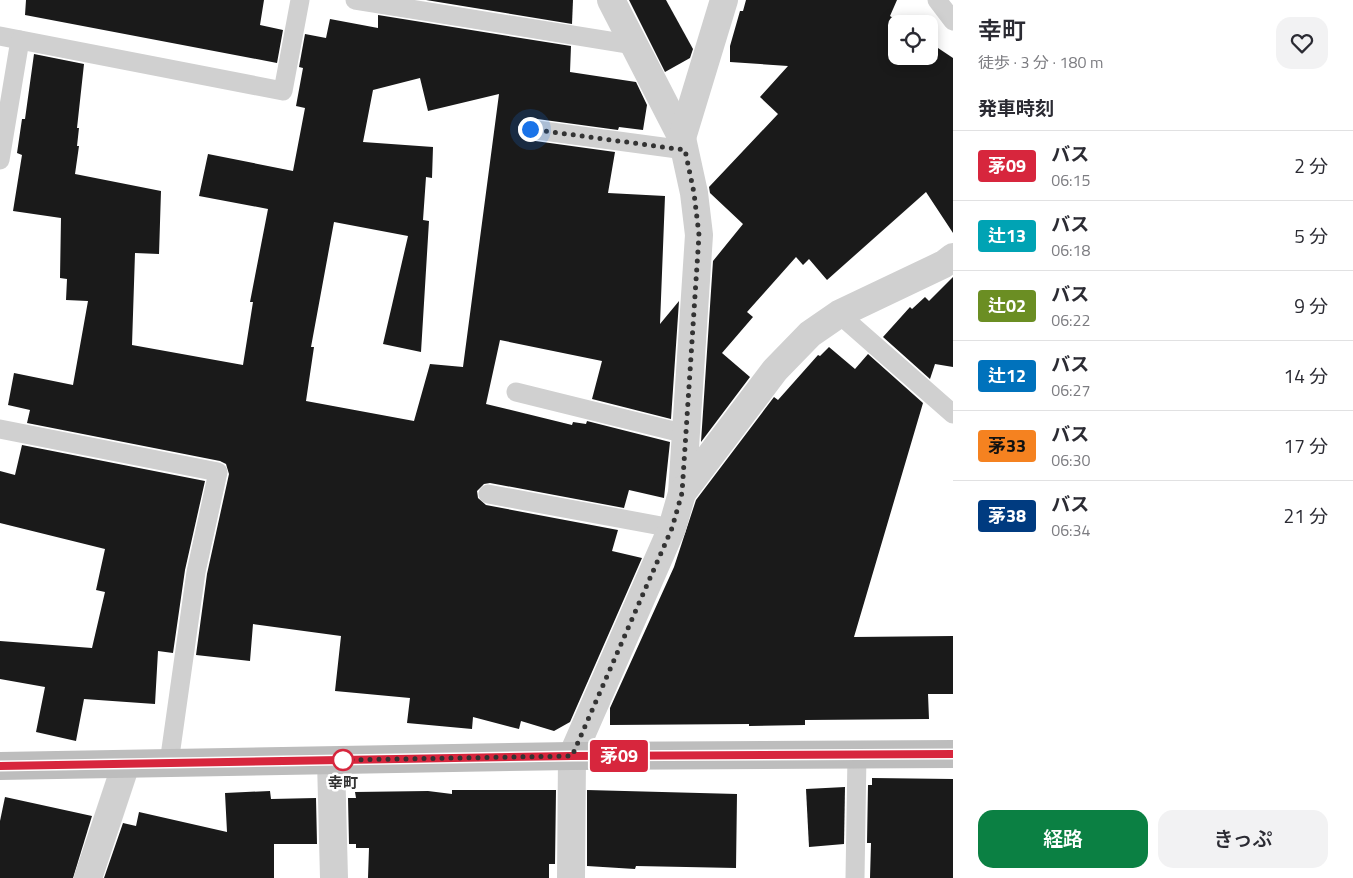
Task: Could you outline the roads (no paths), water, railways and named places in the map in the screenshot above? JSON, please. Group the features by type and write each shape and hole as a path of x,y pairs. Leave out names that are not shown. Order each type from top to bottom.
{"main road":[{"path":"0,766 572,756 953,754"}],"street":[{"path":"571,878 572,756 672,528 682,493 699,235 694,193 684,144 611,0"},
{"path":"684,144 724,0"},
{"path":"682,493 775,370 810,334 838,314 950,265"},
{"path":"331,761 334,878"},
{"path":"88,878 126,764"}],"lane":[{"path":"0,36 283,91 300,0"},
{"path":"355,0 634,45"},
{"path":"937,0 953,21"},
{"path":"0,160 20,40"},
{"path":"530,129 684,144"},
{"path":"838,314 953,414"},
{"path":"516,392 686,434"},
{"path":"0,429 218,472 196,572 169,763"},
{"path":"488,494 672,528"},
{"path":"856,878 857,755"}],"place":[{"name":"幸町","path":"343,760"}]}
